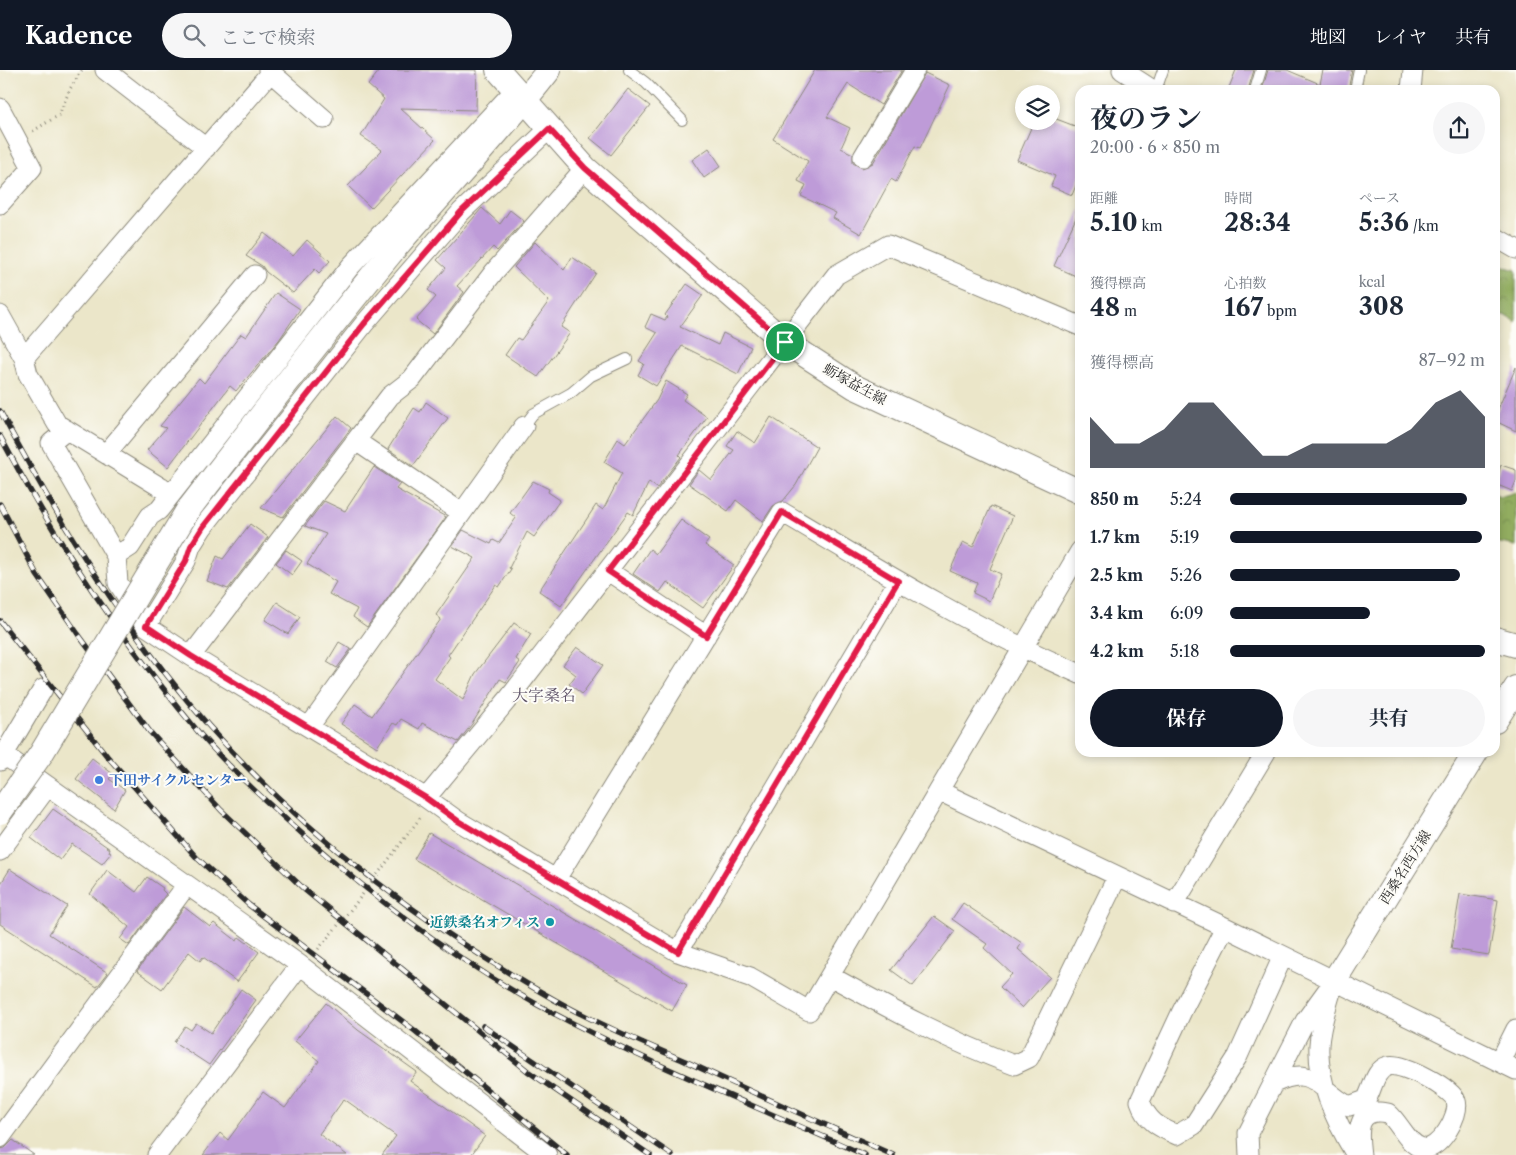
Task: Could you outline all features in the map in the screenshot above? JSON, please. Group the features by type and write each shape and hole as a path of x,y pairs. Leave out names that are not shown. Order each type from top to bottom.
{"street":[{"path":"105,70 206,148"},
{"name":"蛎塚益生線","path":"498,70 585,168 785,342 855,387 1075,490"},
{"path":"116,556 130,547 150,516 159,510 170,493 350,267 520,96 549,70"},
{"path":"863,156 916,70"},
{"path":"1122,70 1145,85"},
{"path":"1412,85 1413,70"},
{"path":"24,358 206,148 270,71 324,119"},
{"path":"0,812 41,754 188,510 305,359 520,96"},
{"path":"0,108 32,168 0,204"},
{"path":"146,626 186,561 191,546 203,527 364,324 461,212 549,129"},
{"path":"191,656 390,396 412,379 522,238 585,168"},
{"path":"1500,240 1516,249"},
{"path":"426,798 509,698 836,275 888,245 1075,324"},
{"path":"106,454 255,275"},
{"path":"0,315 24,358 28,374 57,424 170,493"},
{"path":"309,727 524,426"},
{"path":"67,430 51,443 116,556 118,583 146,626 191,656 426,798 458,821 678,952 750,977 809,1011 1075,560"},
{"path":"356,441 462,513"},
{"path":"556,880 782,512 898,581 1023,649 1075,672"},
{"path":"608,571 706,636"},
{"path":"678,952 898,581"},
{"path":"1500,640 1516,645"},
{"path":"1500,713 1516,688"},
{"path":"44,690 1,756 48,786 186,886 300,965 547,1155"},
{"path":"1174,904 1262,757"},
{"name":"西桑名西方線","path":"1334,981 1473,757"},
{"path":"0,852 48,786"},
{"path":"939,791 1225,927 1508,1066 1516,1029"},
{"path":"830,976 912,1021 971,1049 1014,1065 1029,1058 1117,876"},
{"path":"0,1138 186,886"},
{"path":"1225,927 1178,1019 1140,1101 1145,1115 1158,1127 1177,1135 1194,1125 1238,1056 1283,956"},
{"path":"157,1155 300,965"},
{"path":"1249,1155 1248,1133 1305,1021 1334,981"},
{"path":"1334,981 1319,1046 1325,1087 1339,1122 1356,1155"},
{"path":"1274,1082 1298,1075 1315,1079 1339,1101 1349,1106 1366,1100 1379,1072 1388,1066 1400,1065 1449,1090 1457,1102 1455,1115 1440,1142 1429,1149 1414,1145 1388,1113 1373,1113 1363,1118 1359,1125 1361,1155"}],"lane":[{"path":"629,70 646,83 682,120"},
{"path":"1158,85 1163,70"},
{"path":"1257,85 1262,70"},
{"path":"1356,85 1358,70"},
{"path":"524,426 533,414 571,393 590,376 627,359"}],"path":[{"path":"16,139 60,115 70,89 82,70"},
{"path":"300,965 309,961 354,907 420,818 426,798"}],"green space":[{"path":"1500,265 1516,270 1516,322 1505,315 1500,315"},
{"path":"1516,492 1516,546 1500,543 1500,497"}],"building":[{"path":"380,70 477,70 476,110 400,108 435,140 371,208 348,186 382,150 361,136 384,99 368,85"},
{"path":"815,70 902,70 881,105 848,84 827,117 850,128 841,148 853,154 853,163 862,168 873,163 925,73 950,85 920,148 915,146 896,182 891,179 861,234 833,218 836,213 801,196 806,185 798,181 808,161 773,139"},
{"path":"1236,70 1254,70 1250,85 1230,85"},
{"path":"1268,70 1287,70 1320,84 1323,70 1352,70 1349,85 1264,85"},
{"path":"628,89 650,106 611,155 590,138"},
{"path":"1060,120 1075,126 1075,188 1072,195 1051,186 1055,176 1017,160 1030,130 1060,130"},
{"path":"709,148 721,166 704,178 692,160"},
{"path":"482,208 500,224 510,210 524,221 497,251 493,247 457,286 464,292 433,334 416,320 436,297 428,290 446,268 437,260"},
{"path":"1075,220 1075,276 1054,266"},
{"path":"264,233 293,256 307,240 330,261 319,273 315,269 293,293 266,272 262,266 246,256"},
{"path":"535,242 564,270 572,257 596,273 561,327 570,333 538,377 505,355 517,338 521,340 549,301 514,267"},
{"path":"687,284 703,295 680,327 718,345 723,333 751,347 738,374 682,346 656,386 638,375 644,364 639,361 657,333 645,327 651,314 665,320 667,317 665,315"},
{"path":"276,293 300,309 279,340 236,391 230,386 168,467 147,450 166,428 160,426 199,378 204,383 241,334 246,337"},
{"path":"1516,367 1516,431 1500,423 1500,404"},
{"path":"666,381 687,394 683,400 707,417 679,455 681,457 657,488 649,482 633,515 628,512 561,606 539,591 596,505 603,510 622,473 604,462 618,439 625,444 657,400"},
{"path":"426,402 448,418 413,466 388,449 414,408 420,412"},
{"path":"337,416 351,428 283,517 261,508"},
{"path":"771,417 817,447 796,485 783,501 773,506 763,521 736,500 728,511 689,484 699,470 711,480 734,450 727,446 737,431 755,443"},
{"path":"1501,465 1516,470 1516,481 1512,491 1500,486"},
{"path":"374,467 400,484 396,489 446,517 367,627 353,617 357,609 329,594 336,582 307,564 326,534 305,526 324,501 345,511"},
{"path":"533,481 549,489 548,492 560,500 534,537 527,532 509,568 511,569 499,587 496,585 448,655 450,657 435,679 463,700 475,674 514,623 531,634 516,659 520,662 506,682 500,679 472,724 458,742 422,723 419,729 401,719 397,725 393,723 377,747 341,724 355,704 372,716 441,619 436,615 475,558 452,546 463,530 491,544 493,540 499,543 516,518 510,513"},
{"path":"991,506 1013,516 990,569 1001,574 989,601 973,593 977,583 950,571 963,542 973,547"},
{"path":"681,520 709,540 705,545 734,565 703,608 667,582 660,592 633,574 650,549 656,554"},
{"path":"250,524 268,537 228,589 207,581 217,556 223,559"},
{"path":"286,550 302,561 292,575 276,563"},
{"path":"277,602 300,617 288,634 265,620"},
{"path":"339,642 351,649 337,668 327,662"},
{"path":"577,647 603,665 582,694 569,684 576,675 563,665"},
{"path":"92,758 113,774 109,779 125,790 114,809 76,779"},
{"path":"53,809 110,849 109,852 111,853 102,864 72,844 60,860 31,838"},
{"name":"近鉄桑名オフィス","path":"429,833 687,985 672,1011 414,859"},
{"path":"10,869 67,906 49,934 108,973 97,987 0,924 0,885"},
{"path":"107,870 136,892 147,877 163,888 162,890 166,894 129,945 120,939 129,927 90,894"},
{"path":"1460,894 1498,900 1489,955 1451,949"},
{"path":"963,903 1022,943 1018,949 1050,977 1022,1008 1000,987 1012,974 984,948 987,944 952,919"},
{"path":"184,907 210,927 214,923 237,941 239,937 259,952 237,982 203,957 200,961 189,952 162,989 137,971"},
{"path":"934,916 955,931 913,986 891,970"},
{"path":"241,989 256,1000 209,1065 174,1042 185,1026 191,1030 196,1023 211,1033"},
{"path":"326,1003 358,1030 417,1072 410,1081 485,1136 471,1155 382,1155 396,1136 344,1099 319,1134 347,1155 203,1155 220,1133 228,1140 263,1092 285,1108 319,1061 295,1041"},
{"path":"13,1140 34,1155 0,1155 0,1149 5,1148"}],"railway":[{"path":"0,411 70,534 121,613 149,651 208,725 246,766 285,805 327,842 370,877 460,942 555,1000 586,1017 893,1155"},
{"path":"0,436 44,514 92,590 144,664 200,734 280,814 362,885 447,949 538,1005 659,1065 865,1155"},
{"path":"0,504 37,575 78,634 150,732 221,810 305,890 529,1072 650,1155"},
{"path":"0,621 107,756 197,858 249,905 414,1030 567,1155"},
{"path":"483,1026 672,1155"}],"place":[{"name":"下田サイクルセンター","path":"99,780"},
{"name":"近鉄桑名オフィス","path":"550,922"}],"district":[{"name":"大字桑名","path":"544,695"}],"route":[{"path":"549,129 585,168 785,342 608,571 706,636 782,512 898,581 678,952 458,821 426,798 276,709 146,626 186,561 191,546 203,527 246,470 364,324 461,212 549,129"}]}
